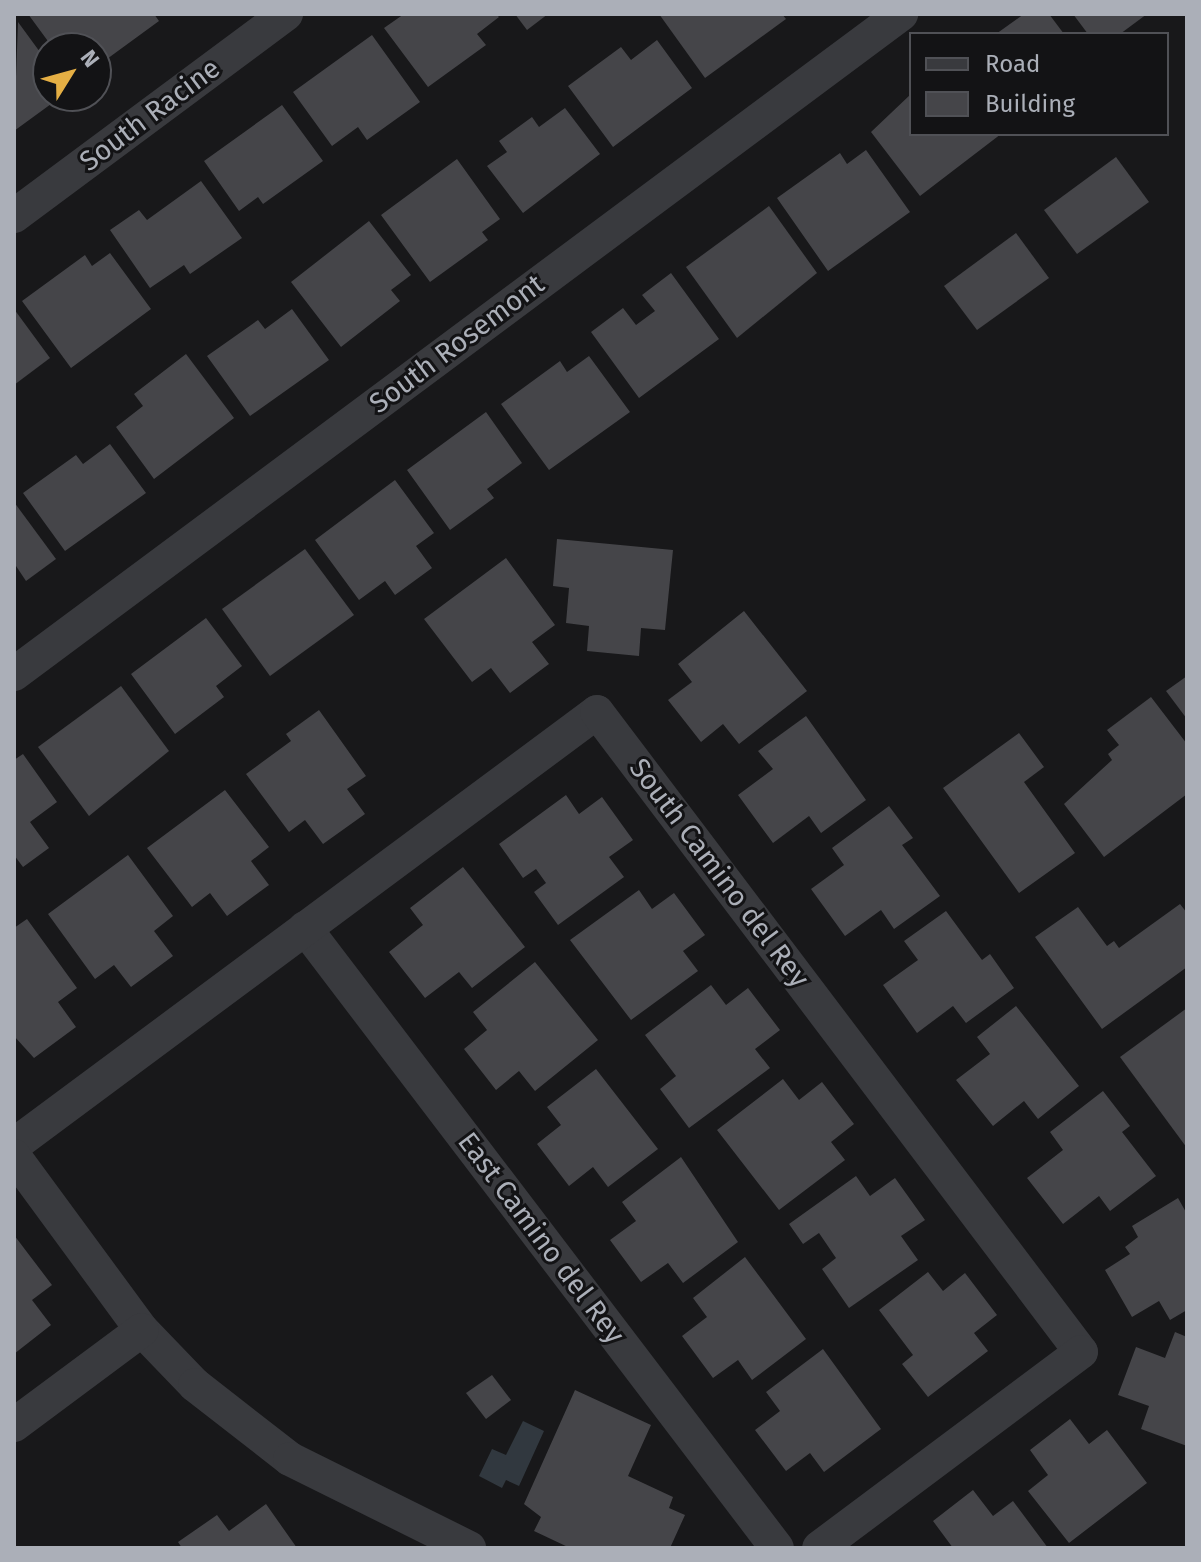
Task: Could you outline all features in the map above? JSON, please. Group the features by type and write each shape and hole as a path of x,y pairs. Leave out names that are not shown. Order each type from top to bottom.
{"street":[{"name":"South Racine","path":"14,216 286,14"},
{"name":"South Rosemont","path":"14,674 901,14"},
{"name":"South Camino del Rey","path":"14,1145 597,712 1081,1352 819,1548"},
{"name":"East Camino del Rey","path":"305,928 777,1548"},
{"path":"14,1156 142,1330 195,1385 290,1459 469,1548"},
{"path":"14,1425 142,1330"}],"shaded area":[{"path":"523,1421 544,1431 519,1486 506,1480 502,1488 479,1476 492,1449 506,1455"}],"building":[{"path":"28,14 154,14 159,21 112,55 112,32 41,32"},
{"path":"404,14 496,14 499,17 477,34 486,45 428,87 384,28"},
{"path":"515,14 548,14 527,30"},
{"path":"659,14 782,14 786,19 705,78"},
{"path":"1024,14 1049,14 1062,32 999,32"},
{"path":"1073,14 1147,14 1123,32 1086,32"},
{"path":"18,22 32,41 32,112 40,112 14,131"},
{"path":"372,35 420,102 367,140 358,127 332,146 293,92"},
{"path":"657,40 692,88 613,147 568,86 621,47 631,60"},
{"path":"909,96 909,136 998,136 920,196 871,132"},
{"path":"282,105 323,161 263,204 258,197 239,211 204,161"},
{"path":"565,108 600,154 523,213 487,166 507,152 499,141 532,117 539,127"},
{"path":"866,150 910,212 828,271 777,198 840,153 847,164"},
{"path":"1116,157 1149,202 1077,254 1044,210"},
{"path":"457,159 500,219 482,232 488,240 430,282 381,215"},
{"path":"201,181 242,238 190,274 184,265 150,288 110,230 139,210 147,220"},
{"path":"769,206 817,273 737,338 686,267"},
{"path":"369,221 411,275 391,290 400,301 341,347 291,282"},
{"path":"1016,233 1049,278 977,330 944,286"},
{"path":"110,253 151,309 71,368 22,301 85,255 92,266"},
{"path":"671,273 719,339 639,398 591,332 623,308 636,325 655,311 642,295"},
{"path":"14,309 50,358 14,385"},
{"path":"292,309 329,360 250,416 207,356 258,320 265,329"},
{"path":"186,354 234,418 154,479 116,427 143,406 134,394"},
{"path":"589,356 630,412 549,470 501,404 560,361 567,372"},
{"path":"486,412 522,463 487,489 494,498 450,530 407,470"},
{"path":"110,444 146,493 65,551 23,493 76,455 83,464"},
{"path":"395,480 434,533 416,546 432,568 395,595 385,581 359,600 315,540"},
{"path":"14,502 56,559 26,581 14,563"},
{"path":"557,539 673,550 665,630 641,628 639,656 587,651 589,626 566,623 569,588 553,586"},
{"path":"305,549 354,615 270,676 222,609"},
{"path":"506,558 555,625 532,642 549,664 510,693 491,668 472,682 424,619"},
{"path":"744,611 807,691 739,744 723,724 701,742 668,700 692,682 678,664"},
{"path":"206,618 242,666 216,686 224,697 175,734 131,674"},
{"path":"1187,676 1187,719 1166,691"},
{"path":"121,686 169,751 89,816 38,747"},
{"path":"1151,697 1187,744 1187,794 1104,857 1064,804 1112,760 1108,754 1119,745 1107,730"},
{"path":"319,710 366,776 347,789 365,814 323,844 305,820 289,832 246,774 291,741 286,734"},
{"path":"806,716 866,800 821,833 809,816 773,843 738,795 773,769 758,751"},
{"path":"1019,733 1044,767 1024,782 1075,853 1019,893 943,788"},
{"path":"23,754 57,802 30,822 49,848 23,867 14,855 14,760"},
{"path":"225,790 269,847 251,861 269,885 227,916 210,893 192,907 147,848"},
{"path":"566,795 579,814 602,797 633,840 609,857 624,877 558,925 534,892 546,883 536,869 523,878 499,844"},
{"path":"889,806 913,838 902,845 940,896 894,929 881,910 845,936 811,889 844,865 832,848"},
{"path":"128,855 173,916 154,931 173,956 131,987 114,965 95,979 48,914"},
{"path":"463,867 525,947 472,988 459,972 425,998 389,952 423,925 410,908"},
{"path":"639,890 652,909 674,893 705,935 683,951 698,971 631,1020 570,940"},
{"path":"1180,904 1187,913 1187,967 1102,1029 1035,937 1078,907 1107,946 1114,941 1119,948"},
{"path":"946,911 982,960 990,954 1014,988 966,1023 953,1006 917,1033 883,985 918,960 904,941"},
{"path":"27,919 77,988 58,1002 76,1027 34,1058 14,1036 14,928"},
{"path":"535,962 598,1040 535,1091 519,1071 496,1090 464,1049 487,1030 473,1012"},
{"path":"711,985 726,1005 748,988 780,1030 755,1049 770,1068 689,1128 660,1089 676,1076 645,1035"},
{"path":"1016,1006 1079,1086 1038,1119 1024,1101 993,1126 956,1080 990,1054 977,1037"},
{"path":"1187,1008 1187,1148 1120,1057"},
{"path":"596,1069 658,1149 608,1187 593,1167 569,1186 537,1144 561,1125 547,1107"},
{"path":"783,1079 799,1100 822,1082 854,1124 831,1142 845,1160 779,1210 717,1130"},
{"path":"1103,1091 1130,1126 1122,1132 1156,1176 1110,1211 1099,1196 1063,1224 1027,1178 1063,1150 1050,1132"},
{"path":"681,1157 738,1242 683,1283 668,1263 641,1282 610,1240 636,1221 622,1202"},
{"path":"856,1176 870,1196 895,1178 925,1220 901,1236 918,1260 849,1308 822,1269 836,1258 819,1233 803,1244 789,1224"},
{"path":"1178,1198 1187,1214 1187,1310 1170,1320 1159,1301 1132,1317 1105,1270 1130,1254 1125,1247 1138,1237 1132,1226"},
{"path":"14,1235 52,1285 32,1300 51,1325 14,1354"},
{"path":"745,1257 806,1339 752,1380 738,1360 713,1378 682,1336 707,1317 693,1298"},
{"path":"928,1272 943,1291 965,1273 997,1315 974,1333 988,1351 928,1397 902,1364 913,1355 879,1310"},
{"path":"1175,1332 1187,1337 1187,1446 1141,1429 1149,1406 1118,1395 1136,1347 1165,1358"},
{"path":"823,1349 881,1429 824,1472 810,1453 786,1471 755,1430 780,1411 766,1392"},
{"path":"492,1375 511,1400 486,1419 466,1393"},
{"path":"575,1390 651,1425 628,1476 673,1497 669,1508 685,1515 670,1548 570,1548 534,1531 541,1517 524,1504"},
{"path":"1070,1419 1089,1444 1107,1430 1147,1483 1069,1543 1028,1491 1048,1475 1030,1450"},
{"path":"973,1490 993,1516 1013,1501 1048,1548 953,1548 933,1521"},
{"path":"266,1504 297,1548 182,1548 178,1542 217,1515 229,1531"}]}
